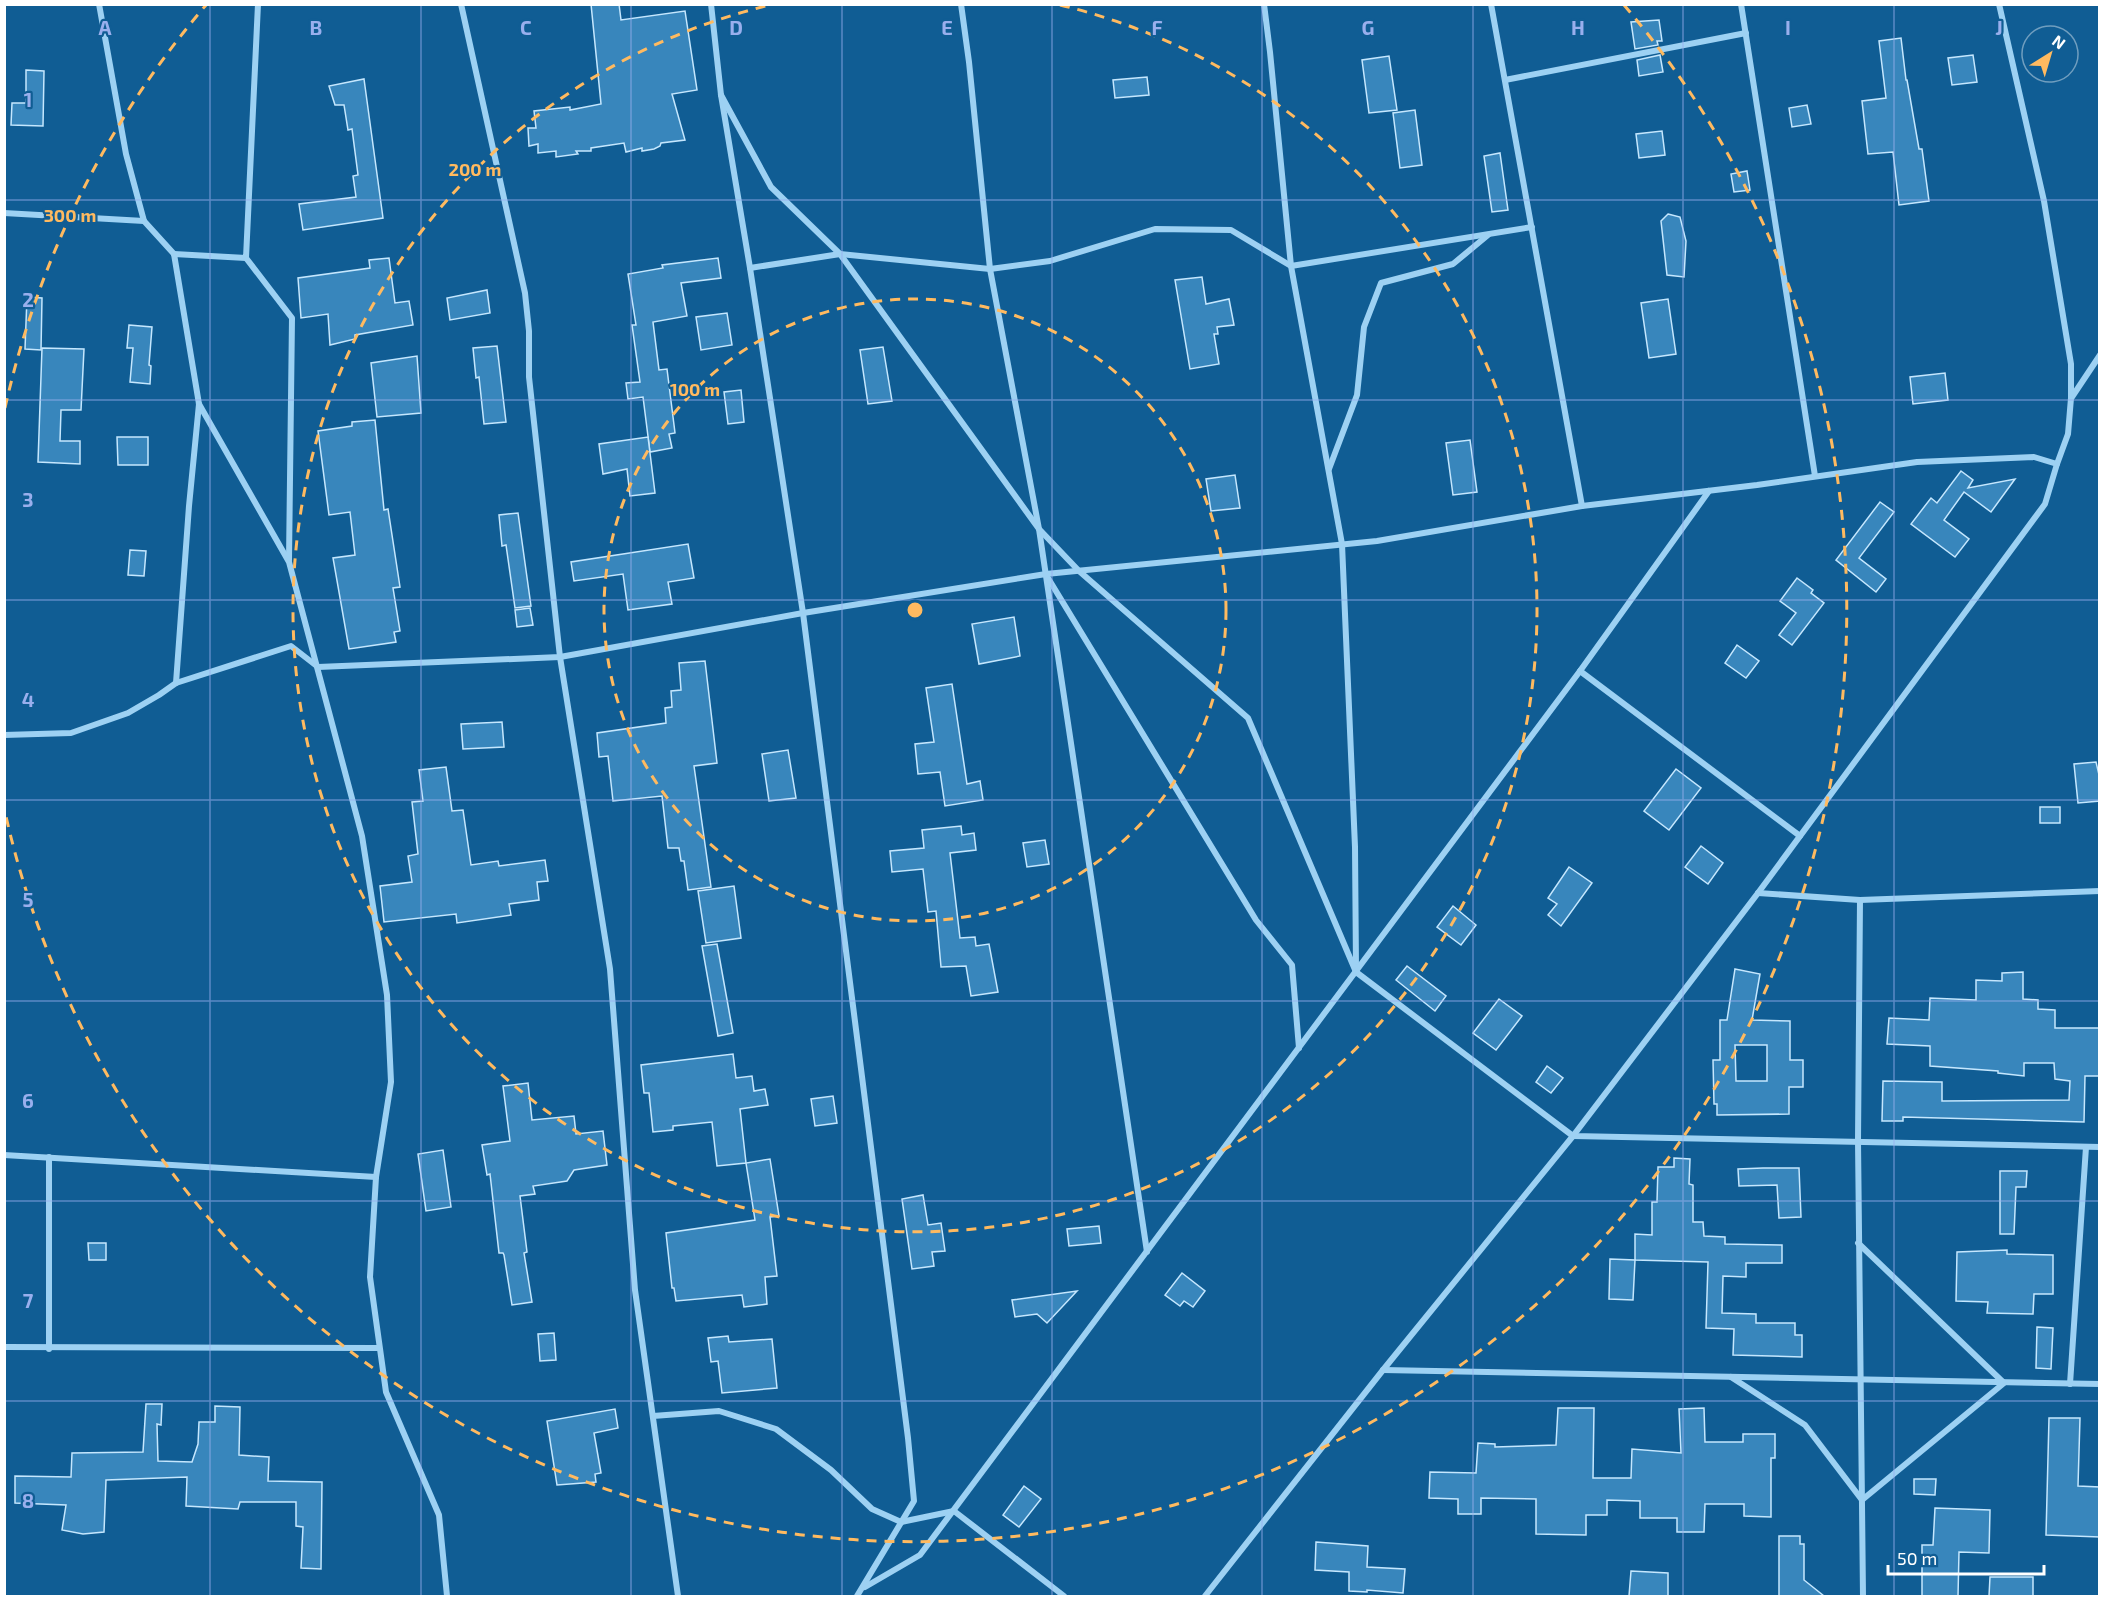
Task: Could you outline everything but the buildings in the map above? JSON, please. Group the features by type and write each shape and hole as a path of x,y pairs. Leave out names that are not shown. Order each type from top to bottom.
{"street":[{"path":"99,4 126,154 144,221 174,254 199,404 176,682"},
{"path":"258,4 246,258 292,318 289,562"},
{"path":"461,4 525,293 529,331 529,377 560,657 610,969 635,1290 678,1596"},
{"path":"711,4 721,95 803,613 908,1438 914,1501 857,1596"},
{"path":"961,4 990,269 1039,529 1147,1252"},
{"path":"1263,4 1270,52 1291,266 1342,544 1355,847 1356,972"},
{"path":"1491,4 1582,506"},
{"path":"1741,4 1815,476"},
{"path":"1205,1596 1383,1370 1573,1136 1758,893 2044,504 2068,434 2071,364 2044,201 1999,4"},
{"path":"1505,80 1746,33"},
{"path":"721,95 771,187 840,254 1039,529 1079,571 1248,718 1356,972 1573,1136 2100,1147"},
{"path":"4,213 144,221"},
{"path":"750,268 840,254 990,269 1050,261 1155,229 1231,230 1291,266 1532,227"},
{"path":"1328,469 1357,395 1365,327 1381,284 1453,264 1489,235"},
{"path":"174,254 246,258"},
{"path":"2071,398 2100,355"},
{"path":"199,404 289,562 362,836 387,995 391,1082 376,1176 370,1276 386,1392 439,1515 447,1596"},
{"path":"4,735 71,733 128,713 176,682 291,646 318,668 560,657 803,613 1046,574 1377,541 1582,506 1917,462 2034,457 2057,464"},
{"path":"863,1589 920,1555 1580,671 1709,491"},
{"path":"1046,574 1256,920 1292,965 1299,1048"},
{"path":"1580,671 1800,836"},
{"path":"1758,893 1860,900 2100,891"},
{"path":"1860,900 1858,1243 1863,1596"},
{"path":"2070,1384 2086,1147"},
{"path":"4,1155 376,1176"},
{"path":"49,1157 49,1349"},
{"path":"1858,1243 2004,1383"},
{"path":"4,1347 49,1349 379,1348"},
{"path":"1383,1370 2100,1384"},
{"path":"1731,1376 1805,1425 1862,1500"},
{"path":"1862,1500 2004,1383"},
{"path":"653,1416 719,1411 776,1428 831,1470 872,1509 902,1522 954,1510"},
{"path":"954,1510 1064,1596"}]}
